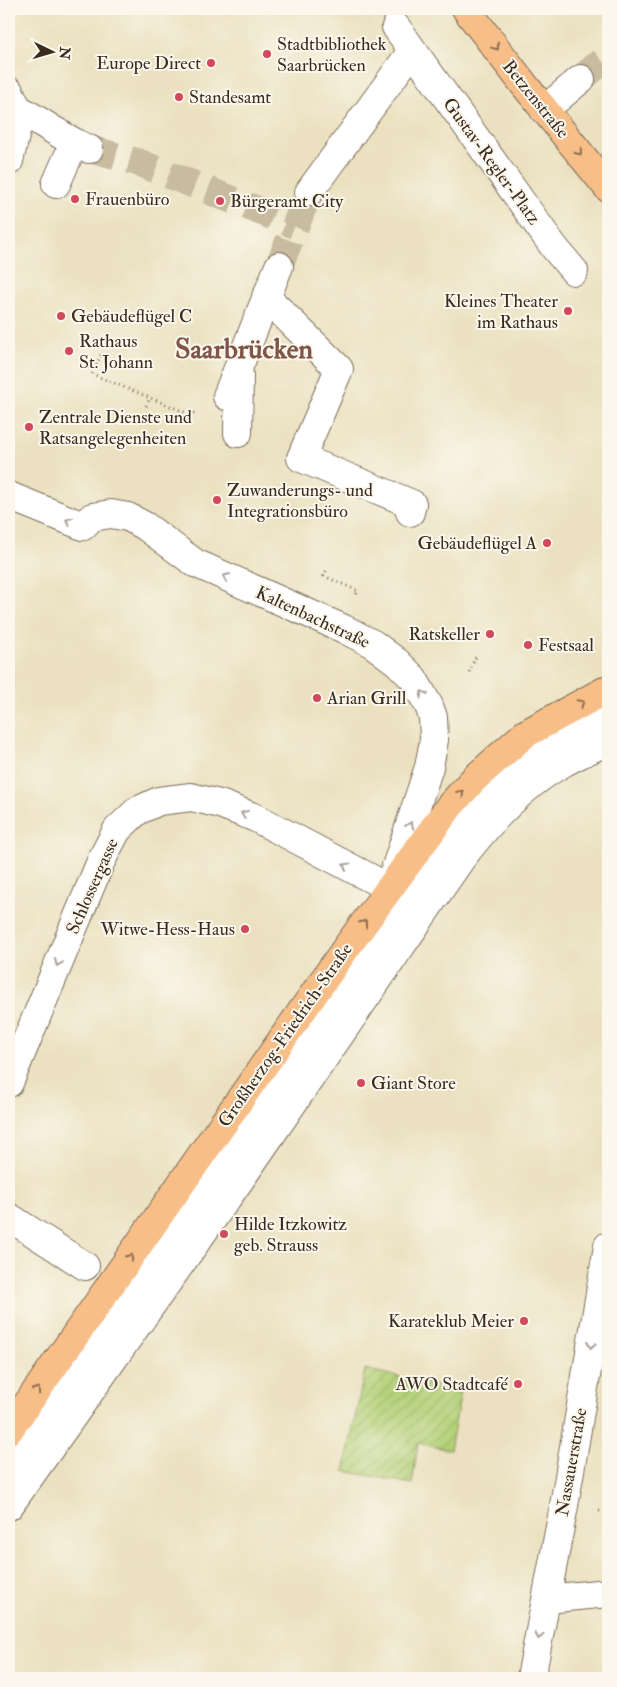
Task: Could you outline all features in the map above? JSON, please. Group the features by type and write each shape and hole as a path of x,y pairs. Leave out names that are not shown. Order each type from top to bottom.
{"main road":[{"name":"Betzenstraße","path":"466,9 544,110 608,188"},
{"name":"Großherzog-Friedrich-Straße","path":"9,1430 389,888 449,807 474,779 501,754 535,728 608,689"}],"street":[{"name":"Gustav-Regler-Platz","path":"396,27 554,247 574,271"},
{"path":"309,192 412,50"},
{"path":"544,110 581,79"},
{"path":"13,100 36,118 81,146 56,184"},
{"path":"9,161 17,128 13,100"},
{"path":"227,396 279,266"},
{"path":"266,297 339,369 301,458 412,504 410,512"},
{"path":"238,433 239,368"},
{"name":"Kaltenbachstraße","path":"9,496 83,526 92,518 111,514 128,517 145,526 195,564 344,629 372,644 397,662 413,678 433,717 434,740 429,766 389,888"},
{"path":"9,1472 465,821 515,770 554,746 608,720"},
{"path":"9,1506 242,1177 461,859 481,834 529,786 562,764 608,741"},
{"name":"Schlossergasse","path":"9,1083 101,861 117,830 137,811 159,801 191,797 220,804 256,818 389,888"},
{"path":"9,1217 86,1266"},
{"name":"Nassauerstraße","path":"531,1678 565,1496 608,1246"},
{"path":"546,1599 608,1593"}],"path":[{"path":"101,355 92,374 187,413 197,413"},
{"path":"146,406 150,398"},
{"path":"326,571 324,576 349,586"},
{"path":"469,672 477,654"}],"green space":[{"path":"365,1369 461,1391 450,1450 418,1443 412,1484 344,1471"}],"tunnel":[{"path":"581,79 608,56"},
{"path":"89,149 137,162 295,225"},
{"path":"279,266 309,192"}],"place":[{"name":"Stadtbibliothek Saarbrücken","path":"267,54"},
{"name":"Europe Direct","path":"211,63"},
{"name":"Standesamt","path":"179,97"},
{"name":"Frauenbüro","path":"75,199"},
{"name":"Bürgeramt City","path":"220,201"},
{"name":"Kleines Theater im Rathaus","path":"568,311"},
{"name":"Gebäudeflügel C","path":"61,316"},
{"name":"Rathaus St. Johann","path":"69,351"},
{"name":"Zentrale Dienste und Ratsangelegenheiten","path":"29,427"},
{"name":"Zuwanderungs- und Integrationsbüro","path":"217,500"},
{"name":"Gebäudeflügel A","path":"547,543"},
{"name":"Ratskeller","path":"490,634"},
{"name":"Festsaal","path":"528,645"},
{"name":"Arian Grill","path":"317,698"},
{"name":"Witwe-Hess-Haus","path":"245,929"},
{"name":"Giant Store","path":"361,1083"},
{"name":"Hilde Itzkowitz geb. Strauss","path":"224,1234"},
{"name":"Karateklub Meier","path":"524,1321"},
{"name":"AWO Stadtcafé","path":"518,1384"}],"district":[{"name":"Saarbrücken","path":"244,348"}]}
